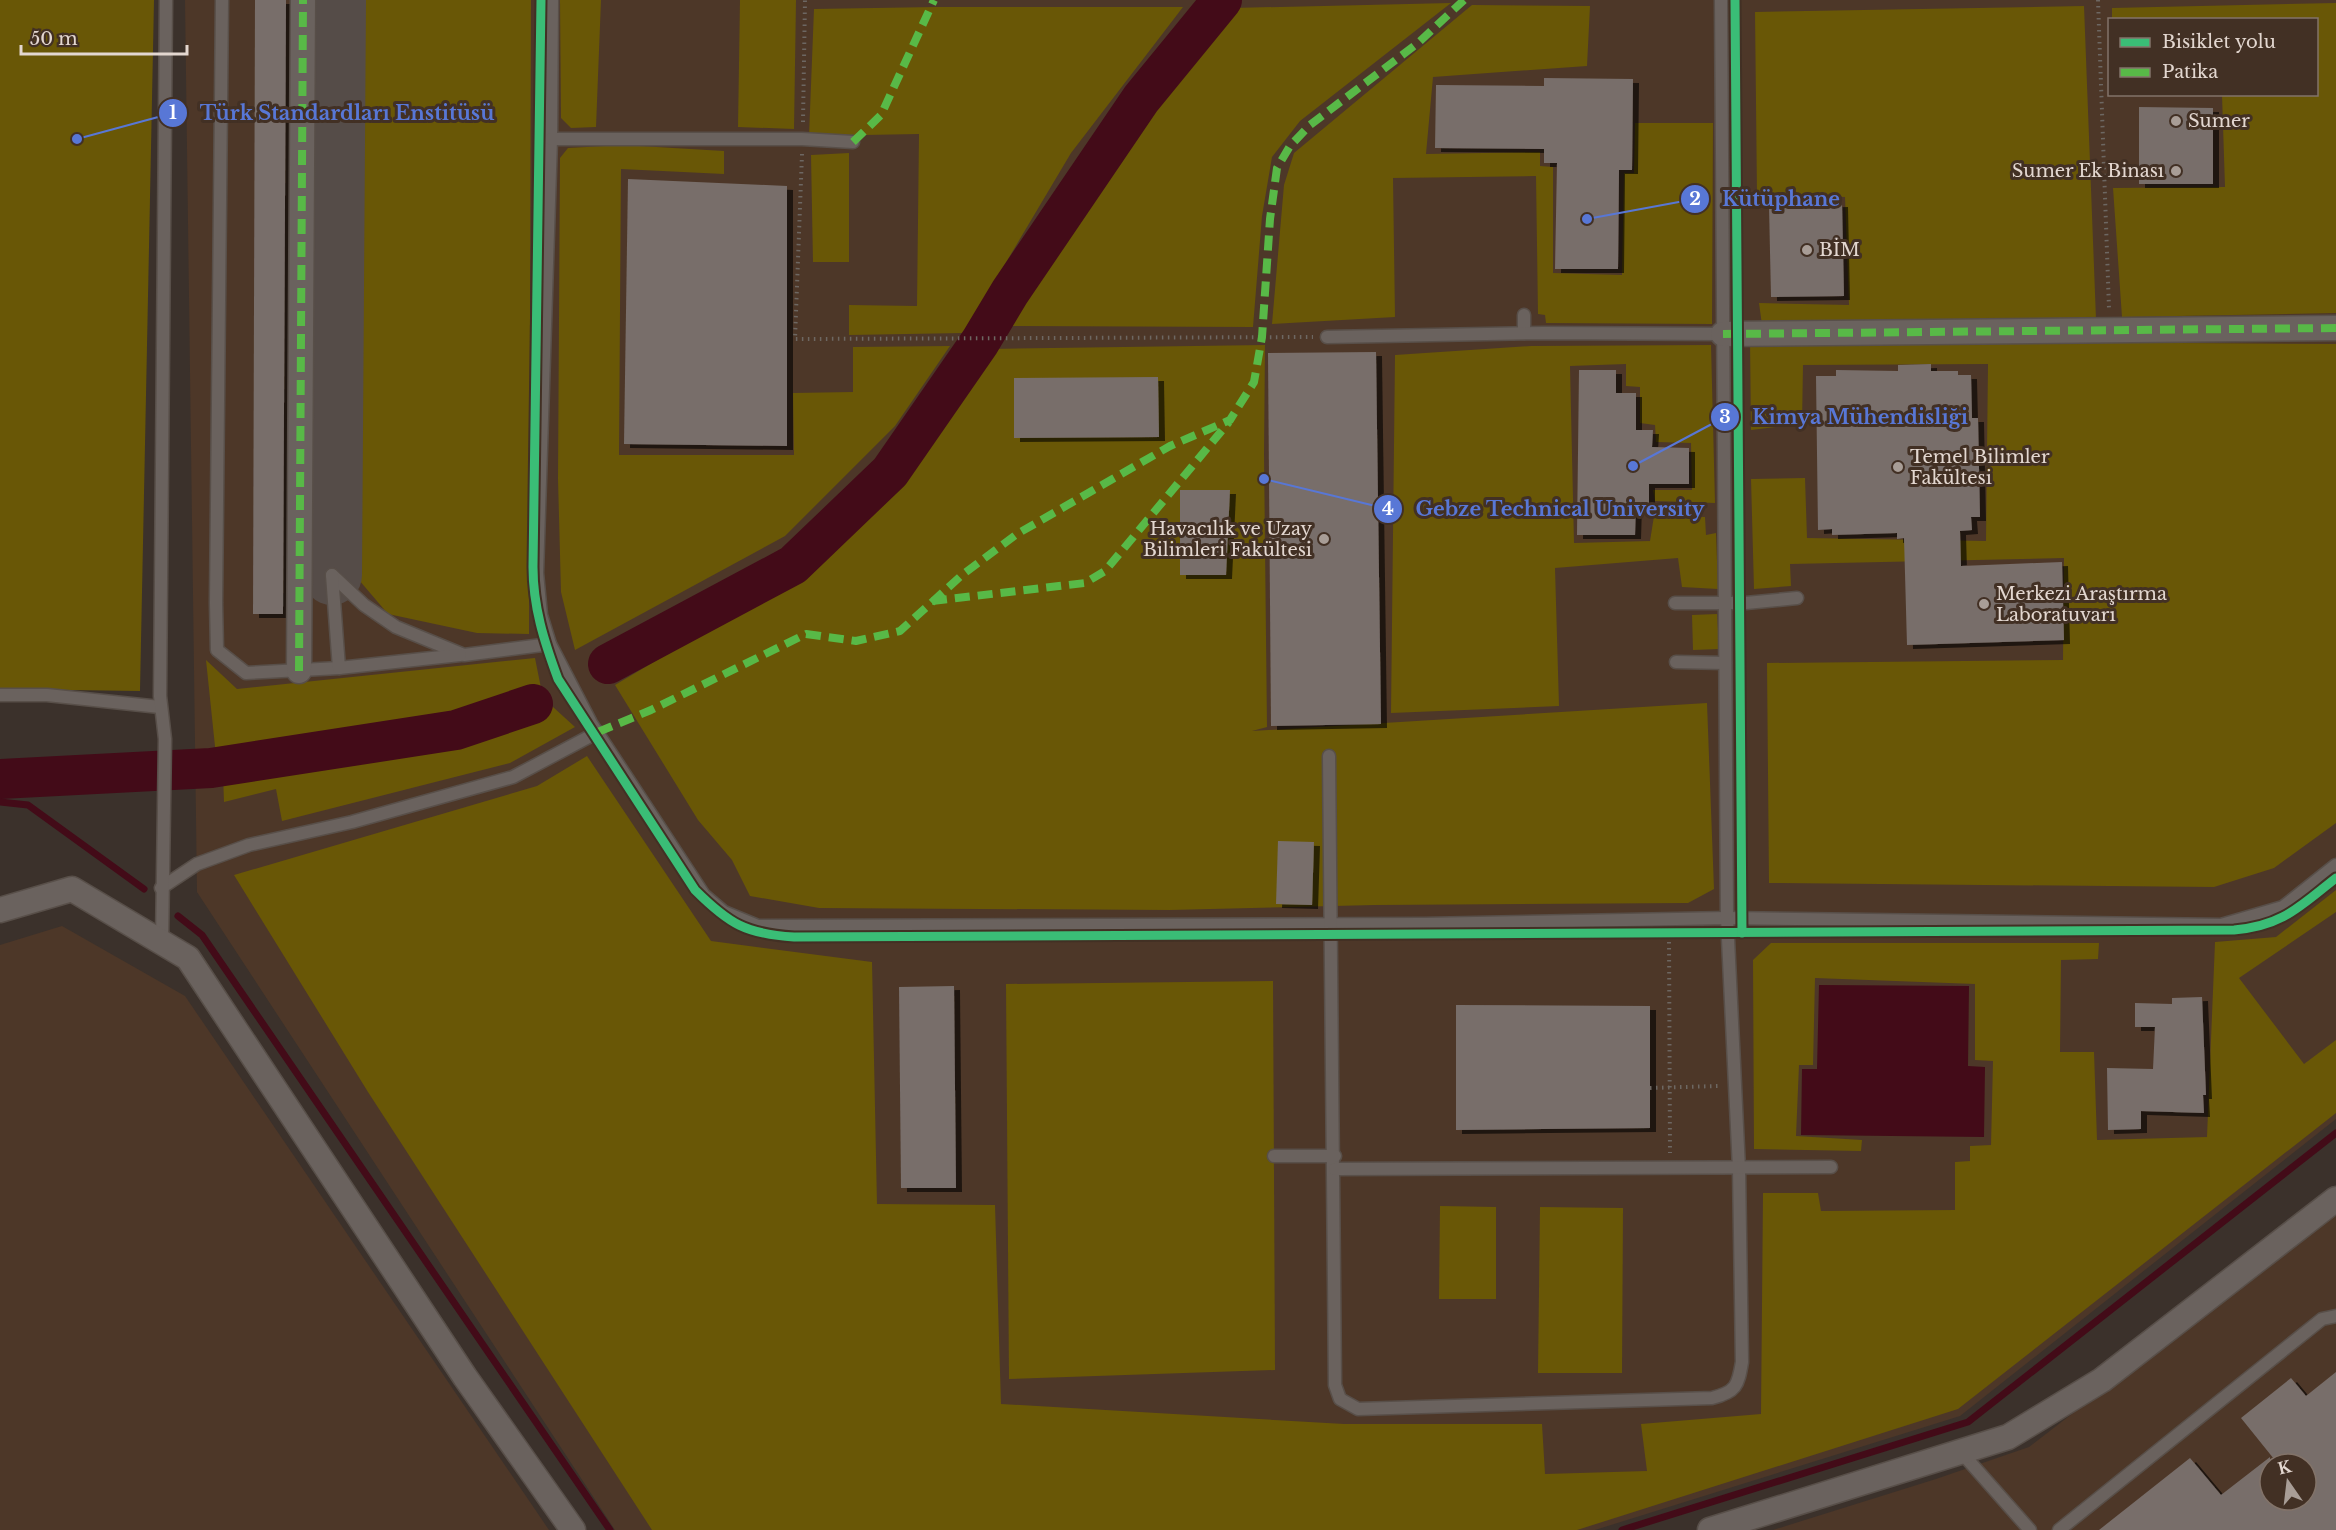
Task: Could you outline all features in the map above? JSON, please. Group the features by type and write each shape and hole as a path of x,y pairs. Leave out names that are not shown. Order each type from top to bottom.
{"street":[{"path":"299,671 303,0"},
{"path":"1723,334 2336,328"},
{"path":"0,910 72,889 188,958 465,1377 573,1530"},
{"path":"1710,1530 2008,1437 2102,1380 2336,1199"}],"lane":[{"path":"162,942 165,739 160,707 166,0"},
{"path":"222,0 216,591 218,650 246,673 339,668 550,644"},
{"path":"552,0 551,139 537,573 541,615 550,644 598,732 704,895 724,912 758,926 1332,925 1727,918 2221,925 2283,907 2336,865"},
{"path":"1329,756 1335,1163 1335,1385 1340,1399 1358,1409 1712,1398 1728,1394 1739,1380 1742,1362 1740,1169 1727,918 1721,0"},
{"path":"551,139 853,142"},
{"path":"1524,315 1524,333"},
{"path":"1327,337 1524,333 1723,334"},
{"path":"339,668 332,575 364,605 396,627 464,655"},
{"path":"1675,603 1746,603 1797,598"},
{"path":"1676,662 1725,663"},
{"path":"0,695 47,695 160,707"},
{"path":"161,888 197,864 249,844 352,822 513,777 598,732"},
{"path":"1274,1156 1335,1163 1670,1169 1831,1167"},
{"path":"2059,1530 2322,1319 2336,1316"},
{"path":"1961,1452 2030,1530"}],"path":[{"path":"805,0 795,339 1327,337"},
{"path":"2098,0 2109,330"},
{"path":"1658,933 1681,933"},
{"path":"1669,933 1670,1169"},
{"path":"1650,1088 1736,1085"}],"shaded area":[{"path":"0,0 154,0 140,691 0,689"},
{"path":"185,0 2336,0 2336,1119 1960,1416 1595,1530 615,1530 197,892"},
{"path":"360,0 531,0 529,634 477,633 388,614 359,580"},
{"path":"560,0 601,0 596,127 571,128 561,118"},
{"path":"740,0 796,0 794,129 738,127"},
{"path":"1451,3 1300,121 1272,157 1262,216 1253,327 1008,326 1150,107 1232,8"},
{"path":"2336,3 2336,313 2122,317 2113,188 2225,187 2222,96 2318,96 2318,18 2112,18 2112,8"},
{"path":"1472,5 1590,6 1587,66 1433,77 1426,154 1540,152 1540,166 1553,167 1553,273 1622,275 1624,173 1634,173 1635,123 1713,123 1712,324 1546,323 1545,315 1538,314 1536,176 1393,178 1395,317 1272,324 1284,185 1294,153"},
{"path":"2084,6 2096,319 1762,325 1759,303 1849,305 1845,197 1757,195 1755,12"},
{"path":"1183,7 1071,153 964,333 849,335 849,305 917,306 919,134 809,136 814,9"},
{"path":"623,145 724,151 724,174 621,169 619,455 794,455 793,393 853,392 853,347 950,346 895,426 785,536 575,650 561,592 558,479 560,158 568,148"},
{"path":"849,153 849,262 813,262 811,155"},
{"path":"1750,340 2336,344 2336,823 2274,868 2214,887 1769,883 1767,663 2063,660 2064,558 1790,564 1791,586 1754,589 1751,479 1805,478 1807,538 1986,541 1988,364 1803,365 1802,424 1751,430"},
{"path":"1265,345 1267,727 1252,731 1707,703 1714,889 1688,903 1375,905 1170,910 819,908 750,896 732,860 698,820 615,685 805,572 906,467 990,349"},
{"path":"1711,345 1715,503 1655,501 1653,490 1692,490 1691,443 1656,442 1655,425 1640,423 1640,387 1626,386 1626,364 1570,366 1574,543 1650,541 1654,516 1705,517 1706,535 1716,533 1718,589 1682,587 1678,558 1555,568 1559,706 1391,713 1395,355 1531,346"},
{"path":"1717,614 1719,649 1693,650 1692,615"},
{"path":"535,658 541,688 456,718 216,756 206,660 237,689"},
{"path":"553,707 575,727 510,763 282,821 276,789 224,802 223,775 505,729"},
{"path":"587,756 711,941 872,962 877,1204 995,1205 1001,1404 1344,1424 1542,1424 1545,1474 1647,1471 1641,1424 1761,1414 1763,1193 1818,1193 1821,1211 1955,1210 1955,1162 1970,1161 1970,1146 1991,1145 1993,1061 1975,1060 1975,984 1815,978 1813,1065 1799,1065 1796,1136 1862,1140 1861,1151 1754,1149 1753,960 1771,943 2099,943 2098,959 2061,960 2060,1052 2094,1052 2097,1140 2207,1137 2215,942 2276,937 2336,890 2336,912 2239,978 2304,1064 2336,1040 2336,1113 1958,1409 1577,1530 652,1530 368,1092 234,875 537,786"},
{"path":"62,926 185,996 549,1530 0,1530 0,945"},
{"path":"1273,981 1275,1370 1009,1379 1006,984"},
{"path":"1819,985 1969,986 1968,1066 1985,1067 1984,1137 1801,1135 1802,1069 1817,1069"},
{"path":"1440,1206 1496,1207 1496,1299 1439,1299"},
{"path":"1540,1207 1623,1208 1622,1373 1538,1373"},
{"path":"2336,1210 2336,1530 1773,1530 2029,1447"}],"building":[{"path":"255,0 286,0 283,614 253,614"},
{"path":"1544,78 1633,79 1632,170 1619,170 1618,269 1555,269 1557,163 1544,163 1544,149 1435,148 1436,85 1544,86"},
{"path":"2139,107 2213,108 2213,184 2139,184"},
{"path":"628,179 787,186 787,446 624,444"},
{"name":"BİM","path":"1842,203 1844,296 1771,297 1769,205"},
{"name":"Havacılık ve Uzay Bilimleri Fakültesi","path":"1376,352 1381,724 1271,726 1268,353"},
{"name":"Temel Bilimler Fakültesi","path":"1931,364 1931,371 1958,371 1958,375 1971,375 1972,418 1978,418 1980,517 1971,517 1972,530 1960,531 1961,566 2062,562 2064,640 1907,645 1904,538 1897,539 1897,533 1832,535 1832,529 1818,530 1816,376 1836,376 1836,370 1898,371 1898,365"},
{"path":"1579,370 1616,370 1616,393 1636,393 1636,430 1653,430 1652,447 1689,448 1689,484 1649,484 1649,504 1636,503 1635,535 1577,535"},
{"path":"1158,377 1159,437 1014,438 1014,378"},
{"path":"1180,490 1230,490 1226,575 1180,575"},
{"path":"1278,841 1314,842 1312,905 1276,904"},
{"path":"954,986 956,1188 901,1188 899,987"},
{"path":"2202,997 2206,1095 2203,1095 2204,1113 2141,1111 2141,1129 2108,1130 2107,1068 2153,1069 2155,1027 2135,1027 2135,1003 2172,1004 2172,998"},
{"path":"1456,1005 1650,1006 1650,1128 1456,1130"},
{"path":"2336,1372 2336,1530 2099,1530 2190,1458 2221,1495 2258,1466 2258,1512 2318,1512 2318,1452 2268,1452 2241,1418 2291,1378 2306,1396"}],"waterway":[{"path":"608,664 793,565 890,472 980,342 1010,292 1141,99 1222,0"},
{"path":"0,779 211,768 456,730 533,704"},
{"path":"0,802 28,805 144,889"},
{"path":"178,916 202,935 610,1530"},
{"path":"1622,1530 1968,1422 2336,1133"}],"taxiway":[{"path":"332,575 336,0"}],"marked path":[{"path":"299,671 303,0"},
{"path":"853,142 881,115 934,0"},
{"path":"598,732 651,710 806,634 856,641 900,631 962,575 1017,534 1170,446 1230,420 1254,382 1262,337 1270,219 1277,168 1290,146 1310,125 1418,43 1464,0"},
{"path":"1723,334 2336,328"},
{"path":"932,601 1085,583 1105,571 1229,422"}],"cycle path":[{"path":"541,0 533,567 537,610 558,679 695,890 718,911 739,925 763,933 794,937 2234,930 2266,924 2290,913 2336,878"},
{"path":"1735,0 1742,933"}],"place":[{"name":"Sumer","path":"2176,121"},
{"name":"Türk Standardları Enstitüsü","path":"77,139"},
{"name":"Sumer Ek Binası","path":"2176,171"},
{"name":"Kütüphane","path":"1587,219"},
{"name":"BİM","path":"1807,250"},
{"name":"Kimya Mühendisliği","path":"1633,466"},
{"name":"Temel Bilimler Fakültesi","path":"1898,467"},
{"name":"Gebze Technical University","path":"1264,479"},
{"name":"Havacılık ve Uzay Bilimleri Fakültesi","path":"1324,539"},
{"name":"Merkezi Araştırma Laboratuvarı","path":"1984,604"}]}
